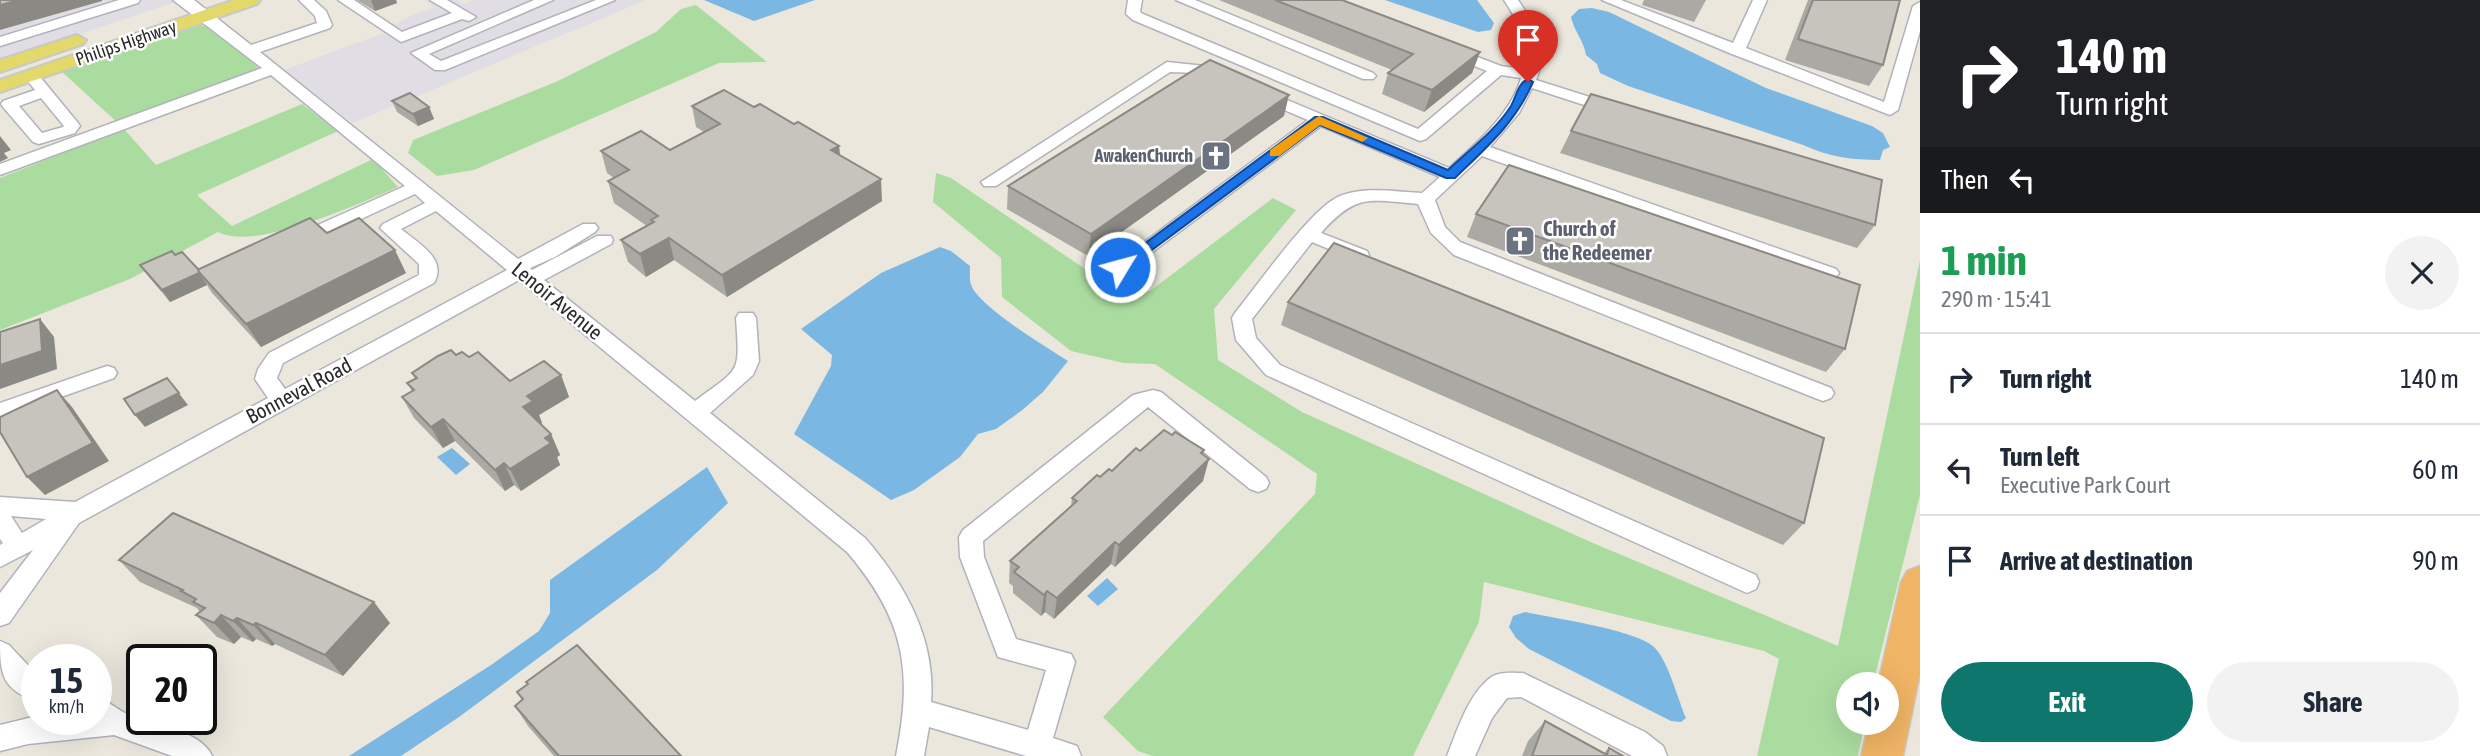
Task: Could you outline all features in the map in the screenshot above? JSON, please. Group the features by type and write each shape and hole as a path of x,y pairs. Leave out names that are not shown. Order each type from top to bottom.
{"highway":[{"path":"1882,756 1920,582"}],"main road":[{"name":"Philips Highway","path":"0,66 193,5 251,0"},
{"name":"Philips Highway","path":"0,86 193,5"}],"street":[{"path":"0,41 133,0"},
{"path":"250,51 325,25 321,14 306,0"},
{"path":"345,0 401,38 463,15"},
{"path":"437,0 484,25"},
{"path":"546,0 418,53 440,67 608,0"},
{"path":"1135,0 1133,14 1138,17 1420,136 1498,70"},
{"path":"1183,0 1368,76"},
{"path":"1511,0 1527,20 1534,39 1529,79 1517,105 1503,125 1426,199 1389,197 1345,200 1310,235 1242,318 1246,340 1273,370 1747,582"},
{"path":"1738,51 1760,0"},
{"path":"1612,1 1890,110 1920,6"},
{"name":"Lenoir Avenue","path":"193,5 856,545 880,569 905,617 919,678 918,711 910,756"},
{"path":"1433,45 1631,116"},
{"path":"989,182 1167,67 1200,69 1450,176"},
{"path":"0,170 58,142 273,69"},
{"path":"31,75 72,125 58,142"},
{"path":"44,92 4,105 39,139 58,142"},
{"path":"1120,267 1319,120"},
{"path":"1478,149 1829,273"},
{"path":"285,247 416,187"},
{"path":"1426,199 1433,226 1447,243 1461,251 1823,393"},
{"path":"282,400 266,379 268,369 275,358 426,279 430,270 428,262 389,228 438,203"},
{"name":"Bonneval Road","path":"9,552 282,400 596,234"},
{"path":"1310,235 1374,261"},
{"path":"695,413 743,375 749,360 746,318"},
{"path":"0,411 107,373"},
{"path":"1037,746 1062,662 1007,649 972,557 971,537 1142,401 1153,398 1258,483"},
{"path":"9,552 0,509 78,512"},
{"name":"Bonneval Road","path":"0,615 42,555 78,512"},
{"path":"0,653 21,678"},
{"path":"1461,756 1482,709 1500,686 1523,685 1635,741 1653,756"},
{"path":"918,711 1067,756"},
{"path":"112,719 184,747 198,756"},
{"path":"0,738 21,732"}],"shaded area":[{"path":"0,0 181,0 0,61"},
{"path":"425,0 457,0 464,4 474,0 646,0 353,123 284,70 381,34 406,18 434,7"}],"green space":[{"path":"696,5 767,62 719,63 474,170 437,176 408,153 413,140 558,81 656,32 681,9"},
{"path":"199,25 211,27 258,67 119,124 61,71"},
{"path":"302,104 338,131 197,195 232,226 373,159 398,187 334,214 281,231 256,236 235,236 218,232 130,279 0,330 0,178 124,129 156,165"},
{"path":"936,173 951,178 1119,292 1150,291 1273,198 1296,210 1214,309 1218,360 1302,412 1593,543 1838,646 1920,260 1920,495 1876,672 1836,672 1836,735 1862,735 1858,756 1757,756 1779,659 1764,651 1484,582 1479,622 1413,756 1153,756 1138,751 1103,717 1315,494 1317,474 1155,364 1124,363 1071,351 1002,297 1001,258 933,202"}],"water":[{"path":"704,0 815,0 754,21"},
{"path":"1385,0 1477,0 1494,23 1491,30 1478,32"},
{"path":"1592,8 1609,12 1766,88 1872,126 1883,133 1890,147 1883,150 1880,160 1831,155 1628,86 1600,73 1597,64 1586,55 1571,17 1579,9"},
{"path":"940,247 951,251 970,266 972,287 989,306 1068,361 1043,392 1021,411 996,429 978,434 960,457 914,490 891,500 794,434 831,366 832,355 801,329 881,273"},
{"path":"452,448 470,464 456,475 437,457"},
{"path":"707,467 728,503 657,570 459,717 401,756 349,756 539,631 550,613 550,580"},
{"path":"1107,578 1118,589 1098,606 1087,596"},
{"path":"1525,612 1614,630 1646,642 1655,648 1665,663 1686,718 1681,722 1671,721 1529,649 1516,638 1509,627 1513,616"}],"building":[{"path":"0,0 19,0 0,5"},
{"path":"1275,0 1342,0 1480,52 1432,90 1388,73 1413,54"},
{"path":"1813,0 1900,0 1883,65 1798,39"},
{"path":"1210,60 1289,95 1091,234 1008,186"},
{"path":"724,90 754,107 760,104 794,124 798,122 839,146 831,150 881,179 722,275 669,238 640,254 621,240 654,222 651,220 658,216 608,181 629,170 601,151 641,131 670,150 720,124 692,106"},
{"path":"410,93 429,107 413,114 392,101"},
{"path":"1591,94 1882,180 1875,225 1571,131"},
{"path":"1509,165 1860,285 1845,349 1476,214"},
{"path":"310,218 327,233 359,218 395,250 246,324 197,270"},
{"path":"1334,243 1824,438 1804,523 1288,302"},
{"path":"172,251 175,255 182,252 199,273 162,290 140,265"},
{"path":"40,319 42,351 0,365 0,332"},
{"path":"451,350 456,355 462,352 469,357 478,352 510,381 544,361 561,375 527,396 533,401 523,407 551,434 545,438 551,443 510,469 504,463 495,470 443,419 431,427 402,397 414,390 407,383 417,378 412,373"},
{"path":"167,378 179,393 135,415 124,399"},
{"path":"57,390 93,443 27,477 0,432 0,417"},
{"path":"1164,430 1172,435 1175,432 1204,450 1201,453 1209,459 1119,545 1115,542 1057,598 1047,591 1044,595 1014,572 1019,567 1010,561 1077,501 1072,498 1097,475 1100,477 1109,469 1112,471 1136,448 1140,451"},
{"path":"173,513 374,602 325,655 256,623 253,625 237,618 233,621 221,615 214,623 196,615 205,608 193,602 196,599 181,591 183,590 119,560"},
{"path":"577,645 681,756 559,756 515,706 523,699 517,692 528,684 526,682"},
{"path":"1545,721 1607,755 1609,748 1623,756 1532,756"}],"slow traffic":[{"path":"1274,153 1319,120 1362,138"}],"place":[{"name":"AwakenChurch","path":"1216,156"},
{"name":"Church of the Redeemer","path":"1520,241"}],"route":[{"path":"1120,267 1319,120 1450,176 1503,125 1528,82"}]}
